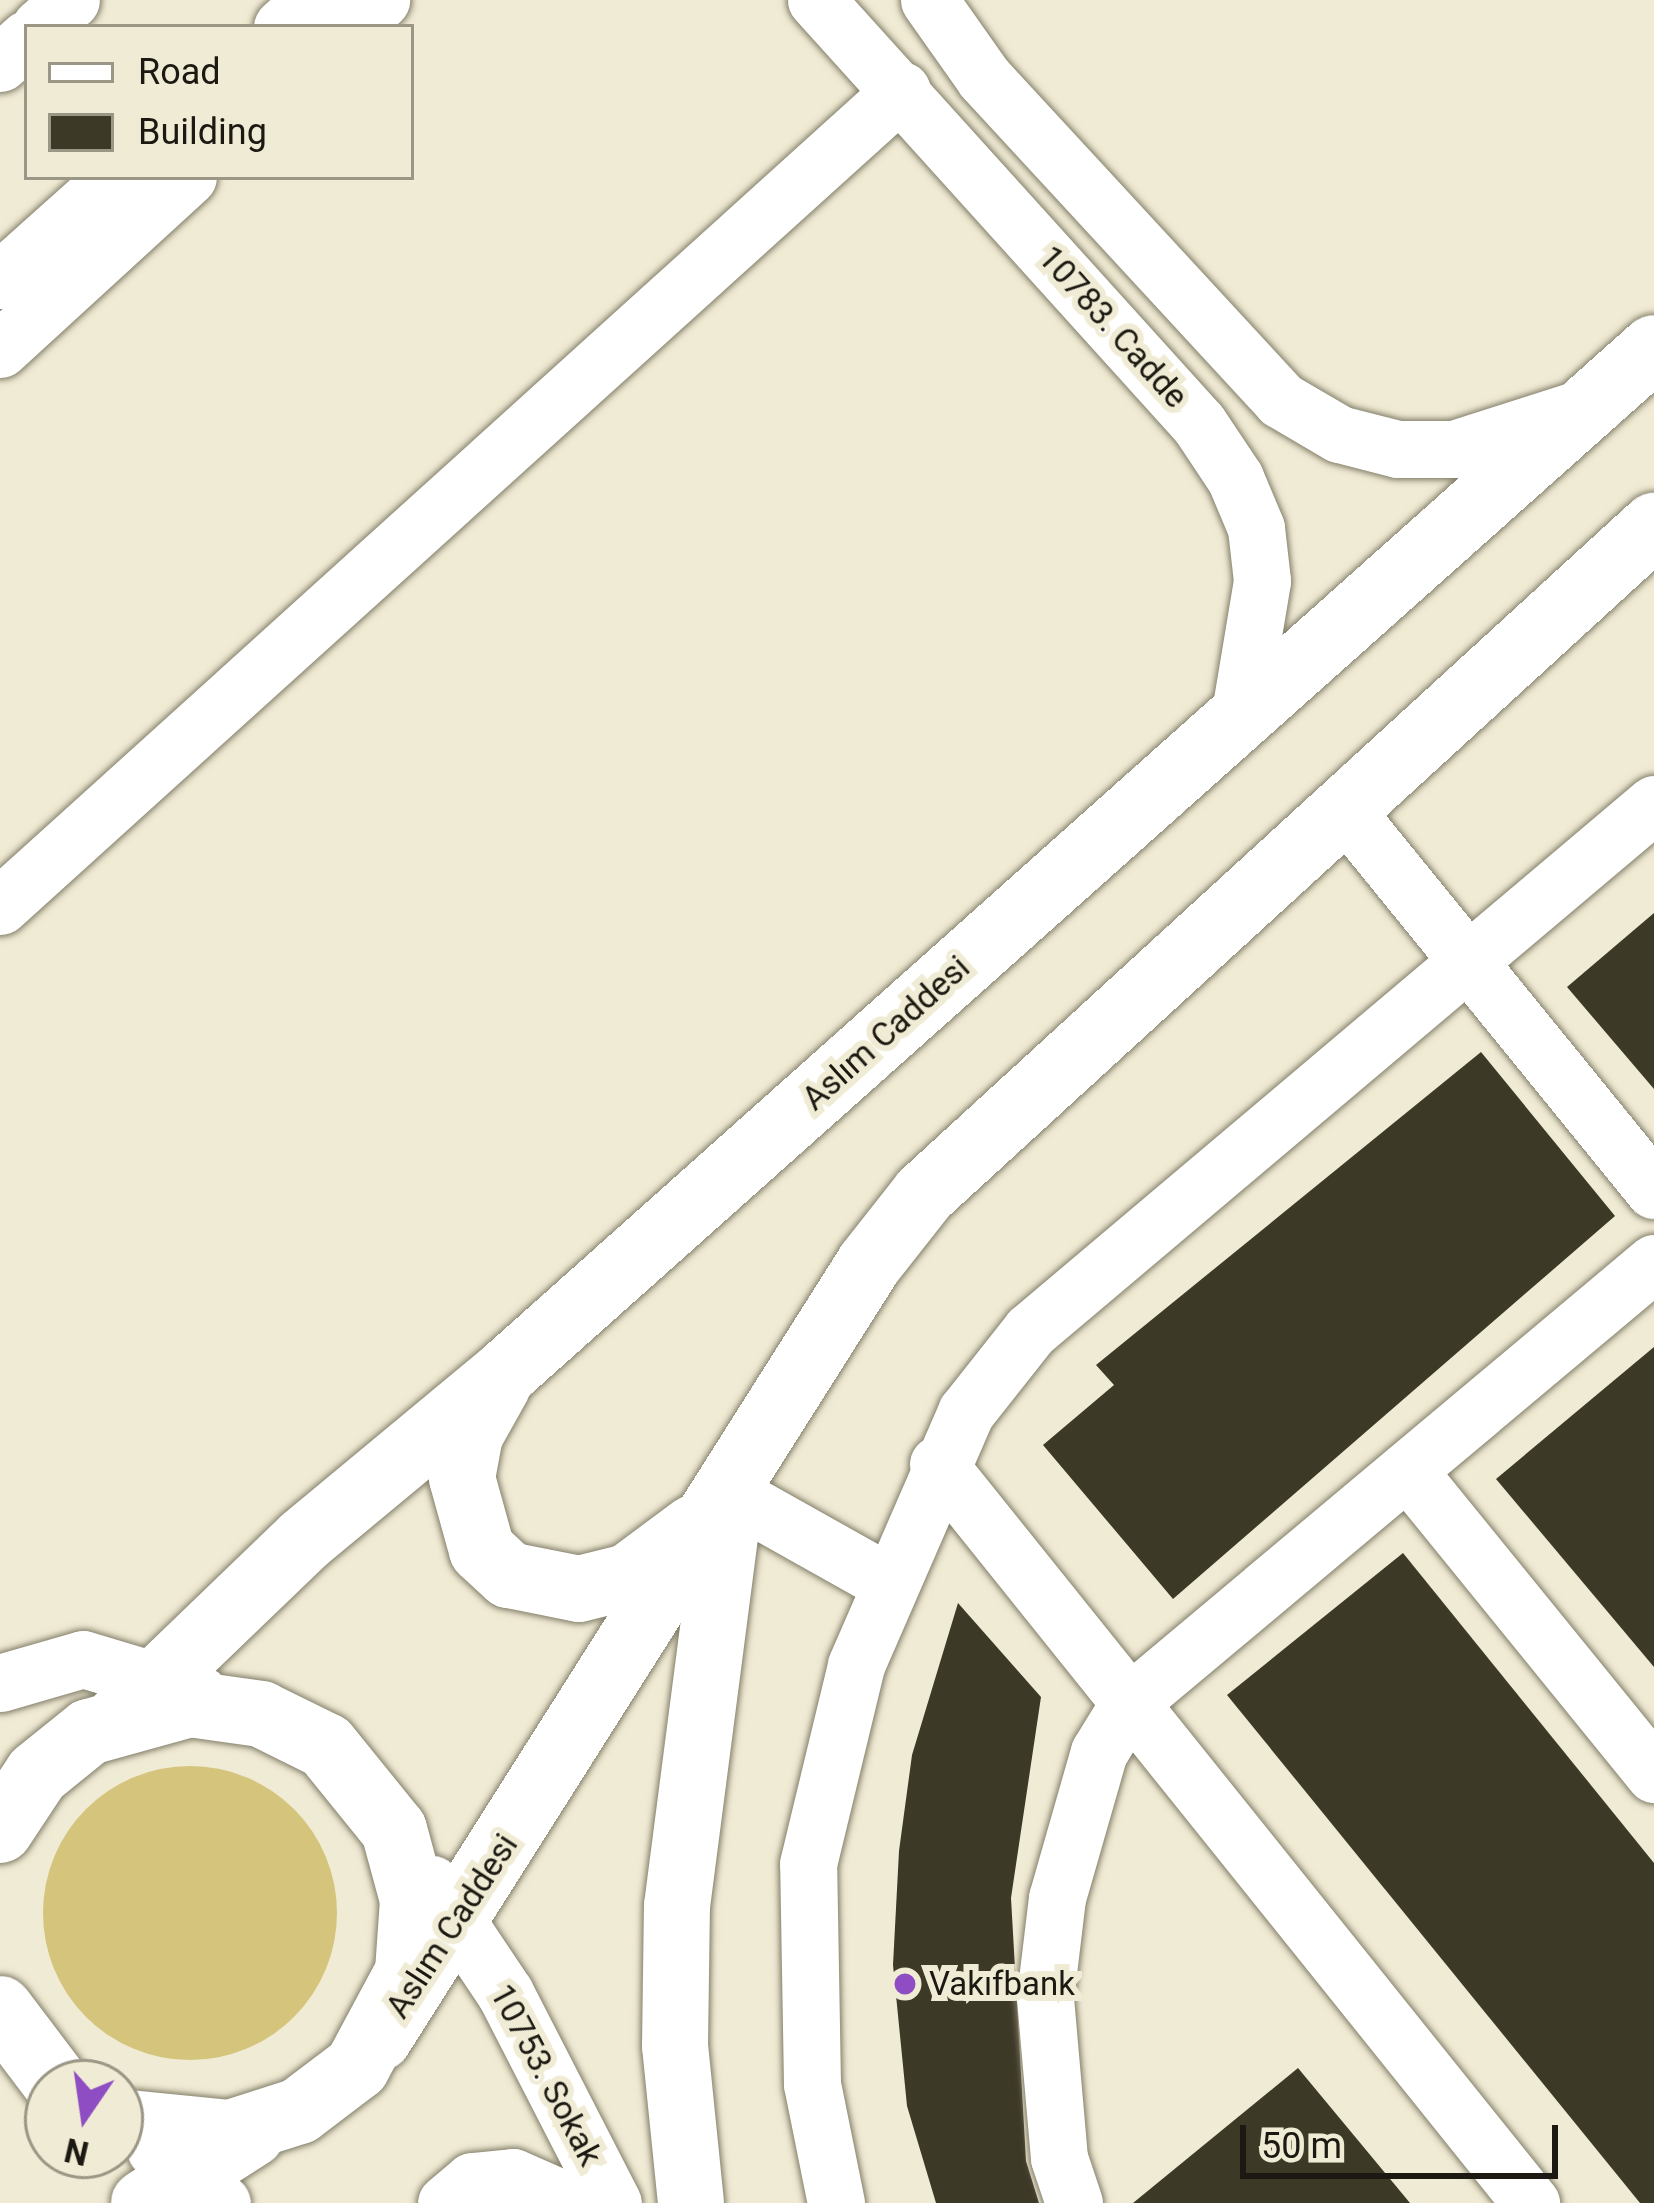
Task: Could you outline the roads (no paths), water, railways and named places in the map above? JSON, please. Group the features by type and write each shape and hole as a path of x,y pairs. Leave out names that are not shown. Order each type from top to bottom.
{"main road":[{"name":"Aslım Caddesi","path":"140,1698 304,1540 506,1372 1654,348"},
{"name":"Aslım Caddesi","path":"266,2125 330,2091 379,2038 730,1494 831,1322 924,1194 1654,526"},
{"path":"506,1372 470,1435 462,1478 482,1550 509,1576 579,1589 628,1577 730,1494"},
{"path":"691,2203 675,2046 677,1906 730,1494"},
{"path":"5,1816 62,1750 140,1698 226,1706 326,1746 394,1830 413,1936 379,2038"},
{"path":"0,2009 38,2059"},
{"path":"144,2127 194,2136 266,2125"},
{"path":"184,2194 266,2125"}],"street":[{"path":"43,24 70,0"},
{"path":"285,24 312,0"},
{"path":"355,24 381,0"},
{"name":"10783. Cadde","path":"817,0 1199,424 1235,478 1256,528 1262,581 1239,718"},
{"path":"929,0 984,78 1281,400 1339,434 1398,449 1454,449 1592,405"},
{"path":"0,63 24,42"},
{"path":"0,906 902,90"},
{"path":"0,280 112,180"},
{"path":"0,349 185,180"},
{"path":"836,2203 812,2084 808,1864 836,1729 888,1582 938,1464 1030,1331 1654,804"},
{"path":"1344,809 1654,1190"},
{"path":"1074,2203 1059,2158 1045,1997 1076,1815 1129,1703 1654,1263"},
{"path":"938,1464 1531,2203"},
{"path":"1407,1470 1654,1774"},
{"path":"730,1494 888,1582"},
{"path":"0,1683 83,1659 140,1698"},
{"name":"10753. Sokak","path":"394,1830 458,1921 614,2203"},
{"path":"144,2148 184,2194"},
{"path":"446,2203 472,2182 513,2177 572,2203"}],"place":[{"name":"Vakıfbank","path":"905,1984"}]}
